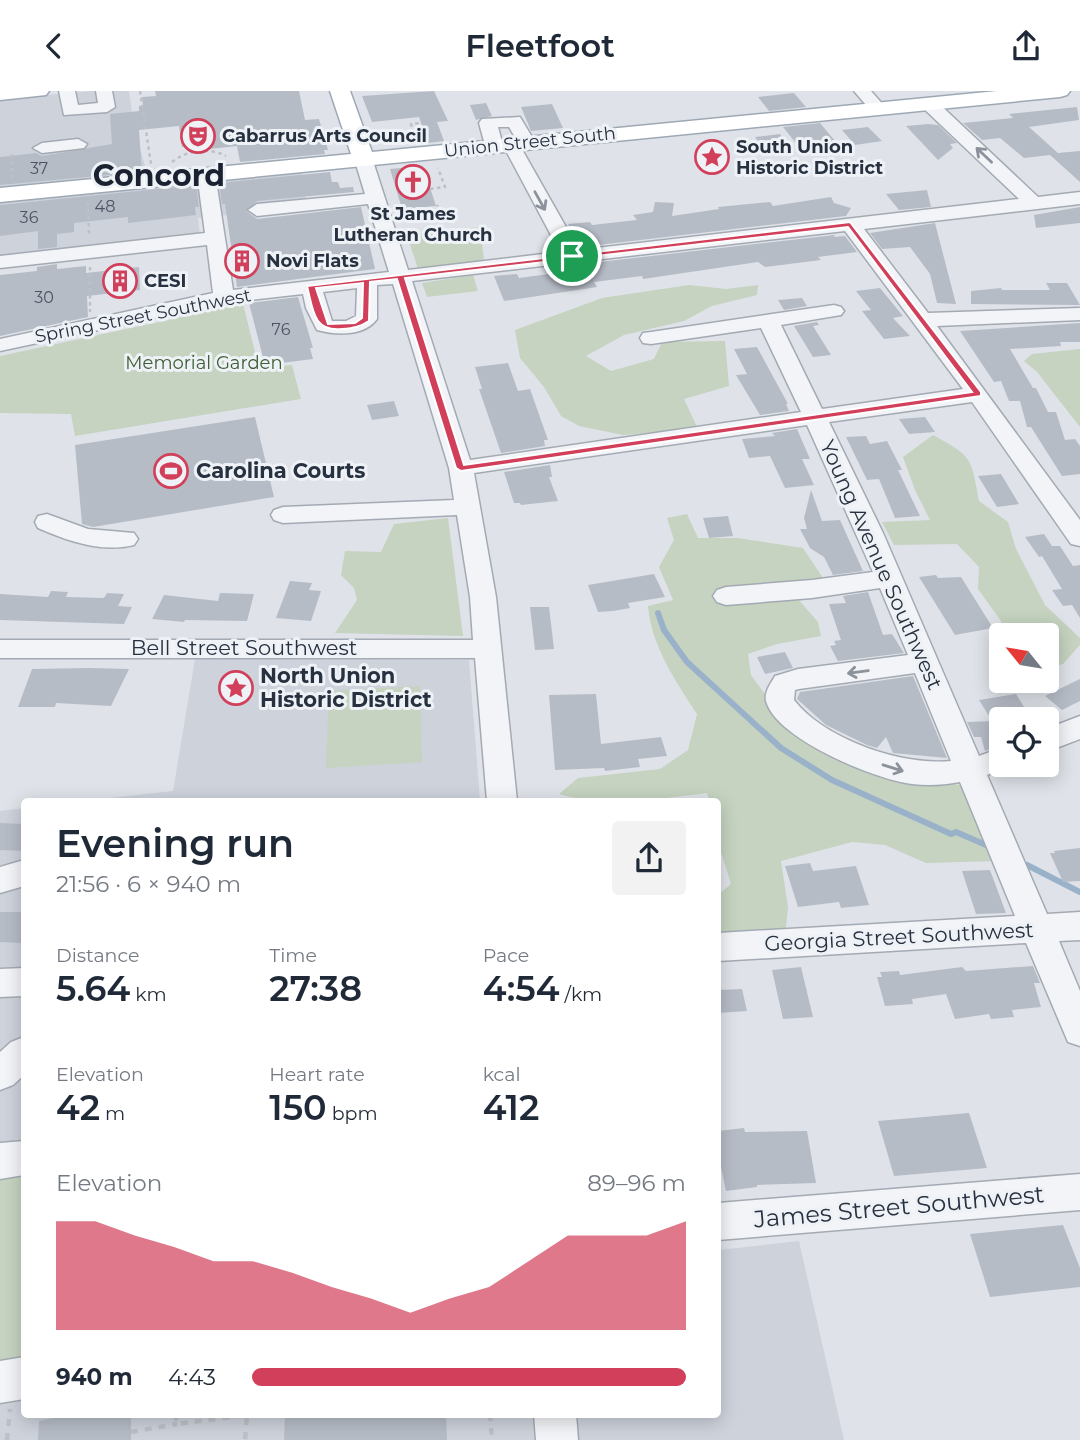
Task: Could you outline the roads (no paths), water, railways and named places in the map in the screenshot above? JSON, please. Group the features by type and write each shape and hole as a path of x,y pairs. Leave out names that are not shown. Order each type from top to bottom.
{"main road":[{"path":"0,94 39,91"},
{"path":"340,91 363,158"},
{"name":"Union Street South","path":"6,191 1060,91"}],"street":[{"path":"67,91 70,111 107,107 104,91"},
{"path":"862,91 878,108"},
{"path":"928,103 1033,203"},
{"path":"510,143 572,256"},
{"path":"42,148 78,144"},
{"path":"363,158 461,468 469,507 488,649 502,798"},
{"path":"206,174 229,301"},
{"path":"257,210 376,198"},
{"path":"1073,198 1080,216"},
{"name":"Spring Street Southwest","path":"0,345 135,322 311,286 1073,198"},
{"path":"850,224 978,394 1080,538"},
{"path":"0,262 216,239"},
{"path":"311,286 316,309 324,325 329,328 357,325 366,319 367,280"},
{"path":"651,338 720,325 769,322 834,311"},
{"path":"922,320 1080,314"},
{"name":"Young Avenue Southwest","path":"769,322 890,578 925,661 985,766 1038,929 1080,1031"},
{"path":"461,468 978,394"},
{"path":"283,515 469,507"},
{"path":"47,522 77,536 100,541 125,539"},
{"path":"726,596 812,589 890,578"},
{"name":"Bell Street Southwest","path":"0,649 488,649"},
{"path":"925,661 798,679 785,683 779,692 781,702 792,715 825,740 894,769 910,773 985,766"},
{"path":"1059,736 1080,727"},
{"path":"0,880 21,874"},
{"name":"Georgia Street Southwest","path":"721,947 1080,926"},
{"path":"0,983 21,982"},
{"path":"0,1074 21,1056"},
{"path":"0,1161 21,1158"},
{"name":"James Street Southwest","path":"721,1222 1080,1192"},
{"path":"555,1418 557,1440"}],"waterway":[{"path":"658,613 664,630 687,662 781,748 832,780 951,834 956,832 986,845"},
{"path":"1027,865 1080,892"}],"place":[{"name":"Cabarrus Arts Council","path":"198,136"},
{"name":"South Union Historic District","path":"712,157"},
{"name":"St James Lutheran Church","path":"413,182"},
{"name":"Novi Flats","path":"242,261"},
{"name":"CESI","path":"120,281"},
{"name":"Carolina Courts","path":"171,471"},
{"name":"North Union Historic District","path":"236,688"}],"district":[{"name":"Concord","path":"159,176"}],"park label":[{"name":"Memorial Garden","path":"204,363"}]}
